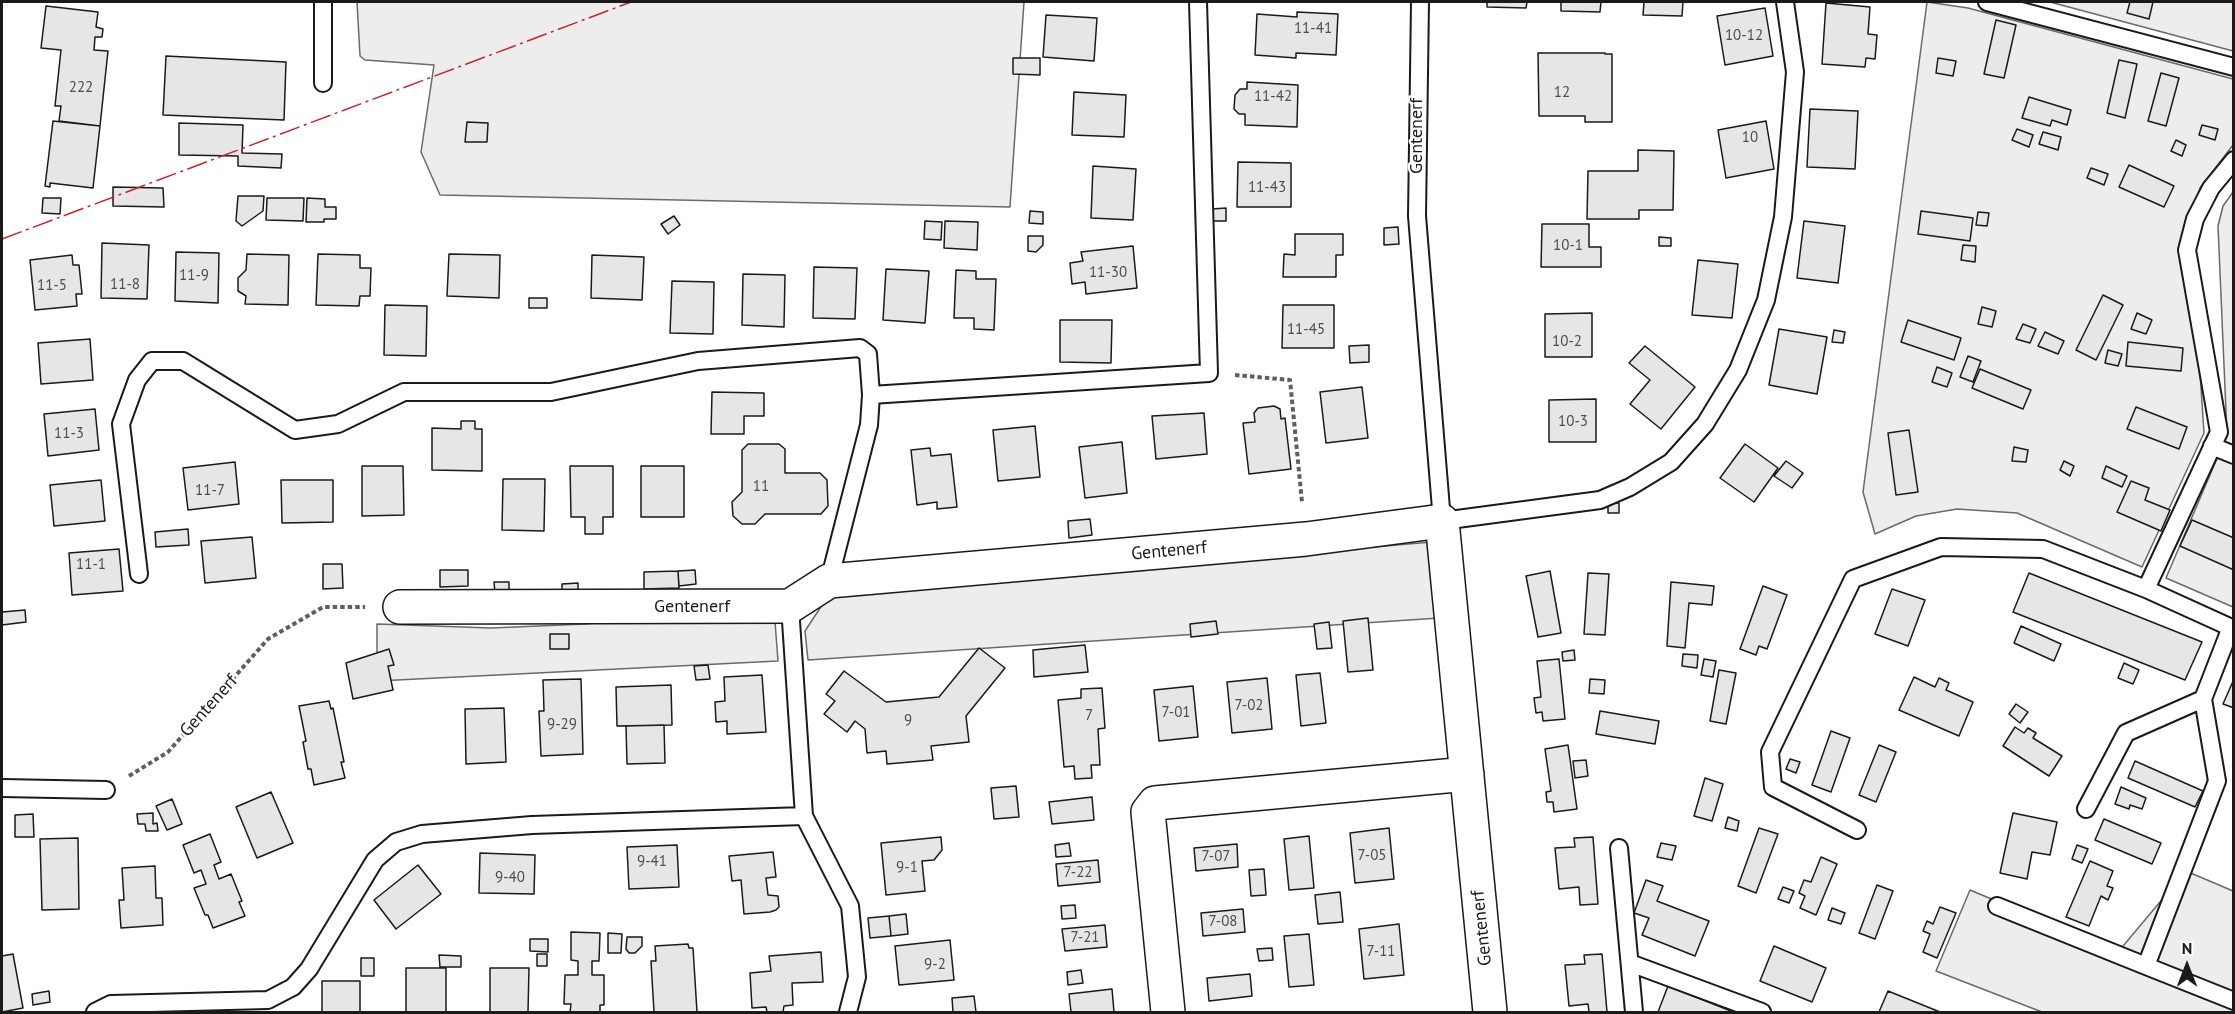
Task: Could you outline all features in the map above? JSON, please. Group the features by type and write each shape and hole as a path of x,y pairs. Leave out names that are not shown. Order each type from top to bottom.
{"street":[{"name":"Gentenerf","path":"400,607 790,606 830,581 1306,539 1442,521 1490,1012"},
{"path":"1168,1012 1148,812 1155,803 1467,774"}],"lane":[{"path":"322,2 322,83"},
{"path":"871,395 1209,373 1198,2"},
{"name":"Gentenerf","path":"1420,2 1417,216 1442,521"},
{"path":"1442,521 1599,500 1630,487 1671,462 1705,424 1738,370 1766,300 1783,218 1795,72 1785,2"},
{"path":"1986,2 2234,68"},
{"path":"2146,589 2219,432 2187,250 2195,219 2211,188 2234,160"},
{"path":"139,574 121,424 137,380 152,361 183,361 295,430 338,424 404,392 551,392 698,361 860,348 868,354 871,395 869,425 830,581"},
{"path":"2212,446 2234,455"},
{"path":"1857,830 1773,787 1770,752 1853,579 1941,547 2043,549 2146,589 2232,628 2203,699 2217,781 2146,966"},
{"path":"790,606 804,816 850,906 857,977 848,1012"},
{"path":"2086,809 2126,733 2203,699"},
{"path":"2,789 106,790"},
{"path":"95,1012 111,1004 268,1000 293,987 309,969 375,860 396,842 422,834 532,825 804,816"},
{"path":"1619,848 1634,1012"},
{"path":"1997,906 2234,1001"},
{"path":"1630,963 1762,1012"}],"path":[{"path":"1209,373 1290,380 1306,539"},
{"name":"Gentenerf","path":"106,790 168,752 268,639 322,607 400,607"}],"shaded area":[{"path":"357,2 1024,2 1010,207 440,195 421,152 434,65 365,60 360,56"},
{"path":"1927,2 1968,8 2233,79 2233,145 2200,188 2190,221 2204,433 2142,567 2017,513 1957,509 1916,516 1875,534 1863,492"},
{"path":"2050,2 2233,2 2233,51"},
{"path":"2233,192 2233,607 2166,578 2227,435 2218,226 2223,206"},
{"path":"1432,542 1439,618 808,660 805,631 830,593"},
{"path":"774,608 778,661 377,681 377,624 491,628 585,624"},
{"path":"2186,871 2233,891 2233,1012 2042,1012 1936,971 1970,890 2118,952"}],"building":[{"path":"1487,2 1527,2 1526,8 1487,7"},
{"path":"1561,2 1601,2 1600,12 1561,11"},
{"path":"1644,2 1683,2 1682,16 1643,15"},
{"path":"2130,2 2153,2 2149,19 2127,13"},
{"path":"1826,3 1870,7 1868,34 1877,35 1875,59 1866,58 1865,67 1822,64"},
{"path":"46,6 98,12 96,27 103,29 102,37 95,37 94,50 108,51 100,126 59,121 61,106 55,106 61,50 41,48"},
{"path":"1765,8 1773,56 1725,65 1717,16"},
{"path":"1297,12 1338,14 1336,55 1296,53 1296,58 1255,55 1257,14 1297,17"},
{"path":"1046,15 1097,18 1094,61 1043,57"},
{"path":"1996,20 2016,25 2004,78 1984,74"},
{"path":"1538,53 1612,54 1612,122 1585,122 1585,116 1539,116"},
{"path":"166,56 286,62 284,120 163,115"},
{"path":"1013,58 1040,58 1040,75 1013,74"},
{"path":"1938,58 1956,61 1953,76 1936,73"},
{"path":"2119,60 2137,64 2125,118 2107,113"},
{"path":"2161,73 2179,78 2166,126 2148,121"},
{"path":"1247,82 1298,85 1297,127 1245,125 1245,114 1239,114 1234,109 1235,95 1240,89 1247,89"},
{"path":"1074,92 1126,95 1124,137 1072,135"},
{"path":"2029,97 2071,110 2067,125 2052,120 2050,126 2022,118"},
{"path":"1810,109 1858,111 1855,169 1807,167"},
{"path":"53,121 100,126 93,188 50,183 50,187 45,186"},
{"path":"1766,121 1774,169 1726,178 1718,130"},
{"path":"467,122 488,123 487,142 465,142"},
{"path":"179,123 243,125 242,153 282,154 281,168 238,166 238,156 179,155"},
{"path":"2202,125 2218,129 2215,140 2199,135"},
{"path":"2017,129 2033,135 2029,147 2012,140"},
{"path":"2043,132 2061,137 2058,150 2039,144"},
{"path":"2176,140 2186,145 2182,156 2171,151"},
{"path":"1638,150 1674,151 1673,210 1639,210 1639,219 1587,219 1588,171 1638,171"},
{"path":"1238,162 1291,163 1291,207 1237,207"},
{"path":"2129,165 2174,186 2164,207 2119,187"},
{"path":"1093,166 1136,169 1133,220 1091,218"},
{"path":"2091,168 2108,174 2104,185 2087,178"},
{"path":"113,187 163,188 164,207 113,206"},
{"path":"238,196 264,196 263,211 242,226 236,221"},
{"path":"43,198 61,198 60,214 42,213"},
{"path":"267,198 304,198 303,221 266,220"},
{"path":"307,198 325,199 325,207 336,207 336,219 306,222"},
{"path":"1226,208 1226,221 1212,221 1212,209"},
{"path":"1030,211 1043,212 1043,224 1029,223"},
{"path":"1921,211 1973,218 1970,241 1918,234"},
{"path":"1978,212 1989,213 1987,226 1976,225"},
{"path":"674,216 680,225 668,234 661,224"},
{"path":"925,221 942,222 941,240 924,239"},
{"path":"945,221 978,222 977,250 944,248"},
{"path":"1804,221 1845,226 1838,283 1797,278"},
{"path":"1542,224 1589,224 1589,247 1601,247 1601,267 1541,267"},
{"path":"1398,227 1399,244 1384,245 1384,228"},
{"path":"1295,234 1343,234 1343,255 1336,255 1336,277 1283,277 1284,254 1295,255"},
{"path":"1028,236 1043,236 1043,245 1036,252 1028,251"},
{"path":"1659,237 1671,238 1671,246 1659,246"},
{"path":"102,243 149,245 147,299 101,298"},
{"path":"1963,245 1976,246 1975,262 1961,260"},
{"path":"1133,246 1137,288 1086,294 1085,282 1072,284 1070,263 1083,261 1081,252"},
{"path":"176,252 219,253 218,303 175,301"},
{"path":"247,254 289,255 288,305 245,304 246,296 238,291 238,278 246,270"},
{"path":"318,254 360,255 360,268 371,268 370,296 360,296 359,306 316,305"},
{"path":"449,254 500,255 499,298 447,296"},
{"path":"72,255 73,265 79,265 82,294 76,294 77,306 35,310 30,260"},
{"path":"592,255 644,257 642,300 591,298"},
{"path":"1698,260 1738,264 1732,318 1692,315"},
{"path":"814,267 857,268 855,319 813,318"},
{"path":"886,269 929,271 925,323 883,320"},
{"path":"956,270 976,271 976,279 996,279 994,330 974,329 974,318 954,318"},
{"path":"743,274 785,275 784,327 742,325"},
{"path":"672,281 714,282 713,334 670,333"},
{"path":"2103,295 2123,305 2096,360 2076,350"},
{"path":"529,298 547,298 547,308 529,308"},
{"path":"385,305 427,306 426,356 384,355"},
{"path":"1283,305 1334,305 1334,348 1282,348"},
{"path":"1982,307 1996,311 1992,327 1978,324"},
{"path":"1592,313 1592,357 1545,357 1545,314"},
{"path":"2137,313 2152,320 2146,334 2131,329"},
{"path":"1060,320 1112,320 1111,363 1060,362"},
{"path":"1908,320 1961,338 1954,360 1901,342"},
{"path":"2023,324 2036,329 2030,343 2016,339"},
{"path":"1779,329 1827,337 1817,394 1769,385"},
{"path":"1834,330 1845,332 1843,343 1832,342"},
{"path":"2045,332 2064,341 2058,354 2038,346"},
{"path":"90,339 93,380 41,384 38,343"},
{"path":"2128,342 2183,348 2181,371 2126,366"},
{"path":"1369,345 1369,362 1350,363 1349,346"},
{"path":"1645,346 1695,387 1661,429 1630,404 1650,380 1629,363"},
{"path":"2108,350 2122,354 2118,366 2105,363"},
{"path":"1968,356 1981,361 1973,382 1960,377"},
{"path":"1937,367 1952,373 1947,387 1932,382"},
{"path":"1980,369 2031,390 2023,409 1972,388"},
{"path":"1362,387 1368,438 1326,443 1320,392"},
{"path":"712,392 764,393 764,416 744,416 744,434 711,434"},
{"path":"1596,399 1596,442 1549,442 1549,400"},
{"path":"1274,406 1280,409 1281,419 1285,418 1291,469 1249,474 1243,423 1255,422 1254,413 1258,408"},
{"path":"2136,407 2187,427 2179,449 2127,429"},
{"path":"95,409 99,450 48,456 44,414"},
{"path":"1204,413 1207,454 1156,459 1152,416"},
{"path":"461,421 475,421 475,429 482,429 482,471 432,470 432,428 461,429"},
{"path":"1035,426 1040,477 998,481 993,430"},
{"path":"1909,430 1918,492 1896,495 1888,433"},
{"path":"1122,442 1127,493 1085,498 1079,447"},
{"path":"748,444 779,444 785,449 785,473 820,473 827,480 828,506 821,514 765,514 755,524 742,524 733,516 732,502 742,492 742,450"},
{"path":"1745,444 1778,468 1754,502 1720,478"},
{"path":"2014,447 2028,450 2026,462 2012,461"},
{"path":"930,448 931,456 951,454 957,507 937,509 937,502 917,505 911,450"},
{"path":"1786,461 1803,473 1792,488 1774,476"},
{"path":"2064,461 2074,466 2070,476 2060,470"},
{"path":"235,462 239,504 188,510 183,468"},
{"path":"362,466 403,466 404,515 362,516"},
{"path":"570,466 613,466 613,517 603,517 603,534 585,534 585,517 571,517"},
{"path":"641,466 684,466 684,517 641,517"},
{"path":"2106,466 2127,476 2122,487 2102,478"},
{"path":"503,479 545,479 544,531 502,530"},
{"path":"101,480 105,521 54,526 50,485"},
{"path":"281,480 333,480 333,522 282,523"},
{"path":"2131,481 2149,488 2145,500 2170,510 2161,531 2117,512"},
{"path":"1608,503 1619,503 1619,513 1608,513"},
{"path":"1090,519 1092,535 1069,538 1068,521"},
{"path":"2192,520 2234,538 2234,570 2180,546"},
{"path":"188,529 189,545 156,547 155,532"},
{"path":"252,537 256,578 205,583 201,541"},
{"path":"119,549 123,591 72,595 69,553"},
{"path":"323,564 342,564 343,588 323,589"},
{"path":"440,570 468,570 468,586 440,587"},
{"path":"695,570 696,584 679,586 678,571"},
{"path":"678,571 679,588 644,589 644,572"},
{"path":"1550,571 1561,633 1538,637 1526,576"},
{"path":"1588,573 1609,574 1605,635 1584,634"},
{"path":"2029,573 2202,642 2185,680 2013,612"},
{"path":"494,582 509,582 509,594 495,594"},
{"path":"1671,582 1714,586 1712,605 1689,603 1685,648 1667,646"},
{"path":"578,583 578,605 562,606 562,584"},
{"path":"1763,586 1787,595 1767,649 1759,646 1756,655 1740,649"},
{"path":"1892,589 1925,600 1908,646 1875,634"},
{"path":"25,610 26,622 2,625 2,612"},
{"path":"1368,618 1373,670 1348,672 1343,621"},
{"path":"1216,621 1218,634 1191,637 1190,624"},
{"path":"1329,622 1332,648 1317,649 1314,624"},
{"path":"2021,626 2061,644 2054,661 2014,643"},
{"path":"550,634 569,634 569,649 550,649"},
{"path":"1085,645 1088,672 1034,677 1033,650"},
{"path":"979,648 1005,668 966,716 969,742 931,746 933,760 887,764 886,751 867,753 865,729 855,721 847,732 824,714 835,701 826,694 844,671 886,702 939,697"},
{"path":"389,649 394,665 388,666 393,690 353,699 346,663"},
{"path":"1574,650 1575,660 1563,661 1562,652"},
{"path":"1683,654 1698,655 1697,668 1682,666"},
{"path":"1559,659 1565,719 1543,721 1542,712 1536,713 1534,698 1541,697 1537,661"},
{"path":"1704,659 1716,661 1713,677 1701,675"},
{"path":"2124,663 2139,670 2133,684 2118,678"},
{"path":"708,665 710,679 696,680 694,666"},
{"path":"1719,670 1736,673 1726,724 1710,721"},
{"path":"1320,673 1326,723 1301,726 1296,675"},
{"path":"762,675 766,732 727,734 727,721 716,722 715,702 725,701 724,677"},
{"path":"1914,677 1935,687 1939,678 1949,683 1946,690 1973,702 1959,736 1899,710"},
{"path":"1267,678 1272,729 1232,733 1227,682"},
{"path":"581,679 583,754 541,756 539,711 544,711 543,680"},
{"path":"1590,679 1605,680 1604,694 1589,693"},
{"path":"2234,679 2234,708 2223,704"},
{"path":"671,685 672,725 617,726 616,687"},
{"path":"1193,686 1198,737 1159,741 1154,690"},
{"path":"1102,688 1105,728 1098,729 1100,765 1091,765 1092,778 1075,779 1074,766 1064,767 1058,700 1081,698 1081,689"},
{"path":"329,701 331,709 333,708 345,778 314,785 311,769 308,769 303,742 306,741 299,706"},
{"path":"2016,704 2028,712 2020,723 2009,714"},
{"path":"504,708 506,762 466,764 465,709"},
{"path":"1600,711 1659,721 1655,744 1596,734"},
{"path":"664,725 665,763 627,764 626,726"},
{"path":"2015,727 2024,733 2028,728 2036,733 2033,738 2062,756 2049,776 2003,746"},
{"path":"1831,731 1850,738 1831,792 1812,785"},
{"path":"1568,745 1577,809 1554,812 1553,802 1547,802 1546,792 1551,791 1545,749"},
{"path":"1879,745 1896,752 1876,802 1859,795"},
{"path":"1790,759 1800,762 1796,773 1786,769"},
{"path":"1586,760 1588,776 1575,778 1573,761"},
{"path":"2135,761 2203,791 2195,807 2128,778"},
{"path":"1705,778 1723,784 1712,821 1694,816"},
{"path":"1016,786 1019,817 994,819 991,788"},
{"path":"2121,787 2146,798 2142,809 2130,805 2129,809 2115,804"},
{"path":"271,792 293,843 257,858 236,807"},
{"path":"1092,797 1094,820 1052,824 1049,802"},
{"path":"172,799 182,824 167,830 156,806"},
{"path":"153,813 153,824 157,823 158,831 146,831 145,824 138,824 137,814"},
{"path":"2013,813 2057,822 2050,855 2032,852 2027,879 2000,873"},
{"path":"33,814 34,837 15,837 15,815"},
{"path":"1728,817 1739,821 1737,831 1725,828"},
{"path":"2104,819 2161,843 2152,864 2095,840"},
{"path":"1389,828 1394,879 1355,883 1350,833"},
{"path":"1759,828 1778,834 1756,893 1738,886"},
{"path":"210,834 221,862 214,865 219,879 231,874 242,901 239,902 245,916 213,928 194,888 206,884 201,870 194,873 183,845"},
{"path":"1309,836 1314,888 1289,890 1284,839"},
{"path":"941,837 942,850 934,860 922,861 925,891 886,895 881,843"},
{"path":"1593,837 1598,904 1580,905 1579,887 1559,889 1555,848 1575,847 1574,838"},
{"path":"78,838 79,909 42,910 40,839"},
{"path":"1069,843 1071,856 1056,857 1055,845"},
{"path":"1661,843 1676,846 1672,860 1657,857"},
{"path":"1237,844 1238,867 1196,871 1194,848"},
{"path":"677,845 679,887 629,889 627,847"},
{"path":"2077,845 2088,849 2082,863 2072,859"},
{"path":"773,852 776,877 766,878 768,895 778,896 779,907 770,912 744,914 741,880 732,881 729,856"},
{"path":"480,853 535,855 534,894 479,893"},
{"path":"1821,857 1837,864 1816,915 1800,908 1805,896 1799,893 1804,880 1811,882"},
{"path":"1098,860 1100,882 1058,886 1056,864"},
{"path":"2090,861 2113,871 2107,886 2113,888 2108,900 2101,896 2089,926 2066,917"},
{"path":"418,865 441,894 396,929 374,900"},
{"path":"155,866 156,898 162,898 163,925 121,928 119,900 124,900 122,868"},
{"path":"1264,869 1266,895 1251,896 1249,870"},
{"path":"1646,880 1663,886 1657,901 1709,921 1695,956 1642,935 1649,918 1634,913"},
{"path":"1877,885 1893,891 1875,939 1859,933"},
{"path":"1783,887 1794,891 1789,903 1778,899"},
{"path":"1340,892 1343,922 1318,924 1315,895"},
{"path":"1075,905 1076,918 1062,919 1061,906"},
{"path":"1940,907 1956,913 1937,958 1923,952 1930,934 1923,931 1927,921 1933,924"},
{"path":"1832,908 1845,913 1841,924 1828,920"},
{"path":"1243,909 1245,932 1203,936 1201,913"},
{"path":"906,914 908,934 891,936 889,916"},
{"path":"889,916 891,936 870,938 868,918"},
{"path":"1399,924 1404,975 1364,979 1359,929"},
{"path":"1105,925 1107,947 1065,951 1062,929"},
{"path":"571,932 600,933 599,961 592,961 592,975 604,975 604,1005 600,1005 600,1012 570,1012 571,1004 564,1004 565,975 578,975 578,961 571,960"},
{"path":"608,933 622,934 621,953 608,953"},
{"path":"1309,934 1314,985 1289,987 1284,936"},
{"path":"627,937 642,937 642,946 635,953 629,953 626,949"},
{"path":"530,939 548,939 548,952 530,951"},
{"path":"950,940 954,980 899,985 895,946"},
{"path":"688,944 689,948 693,948 697,1012 654,1012 651,961 656,961 655,946"},
{"path":"1774,946 1826,968 1812,1002 1760,981"},
{"path":"1272,948 1273,960 1259,961 1257,949"},
{"path":"821,952 823,982 792,983 793,1005 784,1006 783,1012 767,1012 766,1007 752,1008 750,973 771,971 769,956"},
{"path":"13,954 23,1008 2,1012 2,956"},
{"path":"537,954 547,954 547,966 537,966"},
{"path":"1602,954 1607,1012 1589,1012 1588,1004 1569,1006 1565,965 1585,964 1584,955"},
{"path":"439,955 461,956 461,967 440,967"},
{"path":"361,958 374,958 374,976 361,976"},
{"path":"406,968 446,968 446,1012 406,1012"},
{"path":"490,968 529,968 528,1012 490,1012"},
{"path":"1081,970 1083,983 1068,985 1067,972"},
{"path":"1250,974 1252,996 1209,1001 1207,978"},
{"path":"322,981 360,981 360,1012 322,1012"},
{"path":"1668,986 1731,1011 1658,1012"},
{"path":"1112,989 1114,1012 1071,1012 1069,994"},
{"path":"49,991 50,1002 33,1005 32,994"},
{"path":"1888,991 1940,1012 1879,1012"},
{"path":"974,996 976,1012 953,1012 952,998"}],"power":[{"path":"2,239 631,2"}]}
